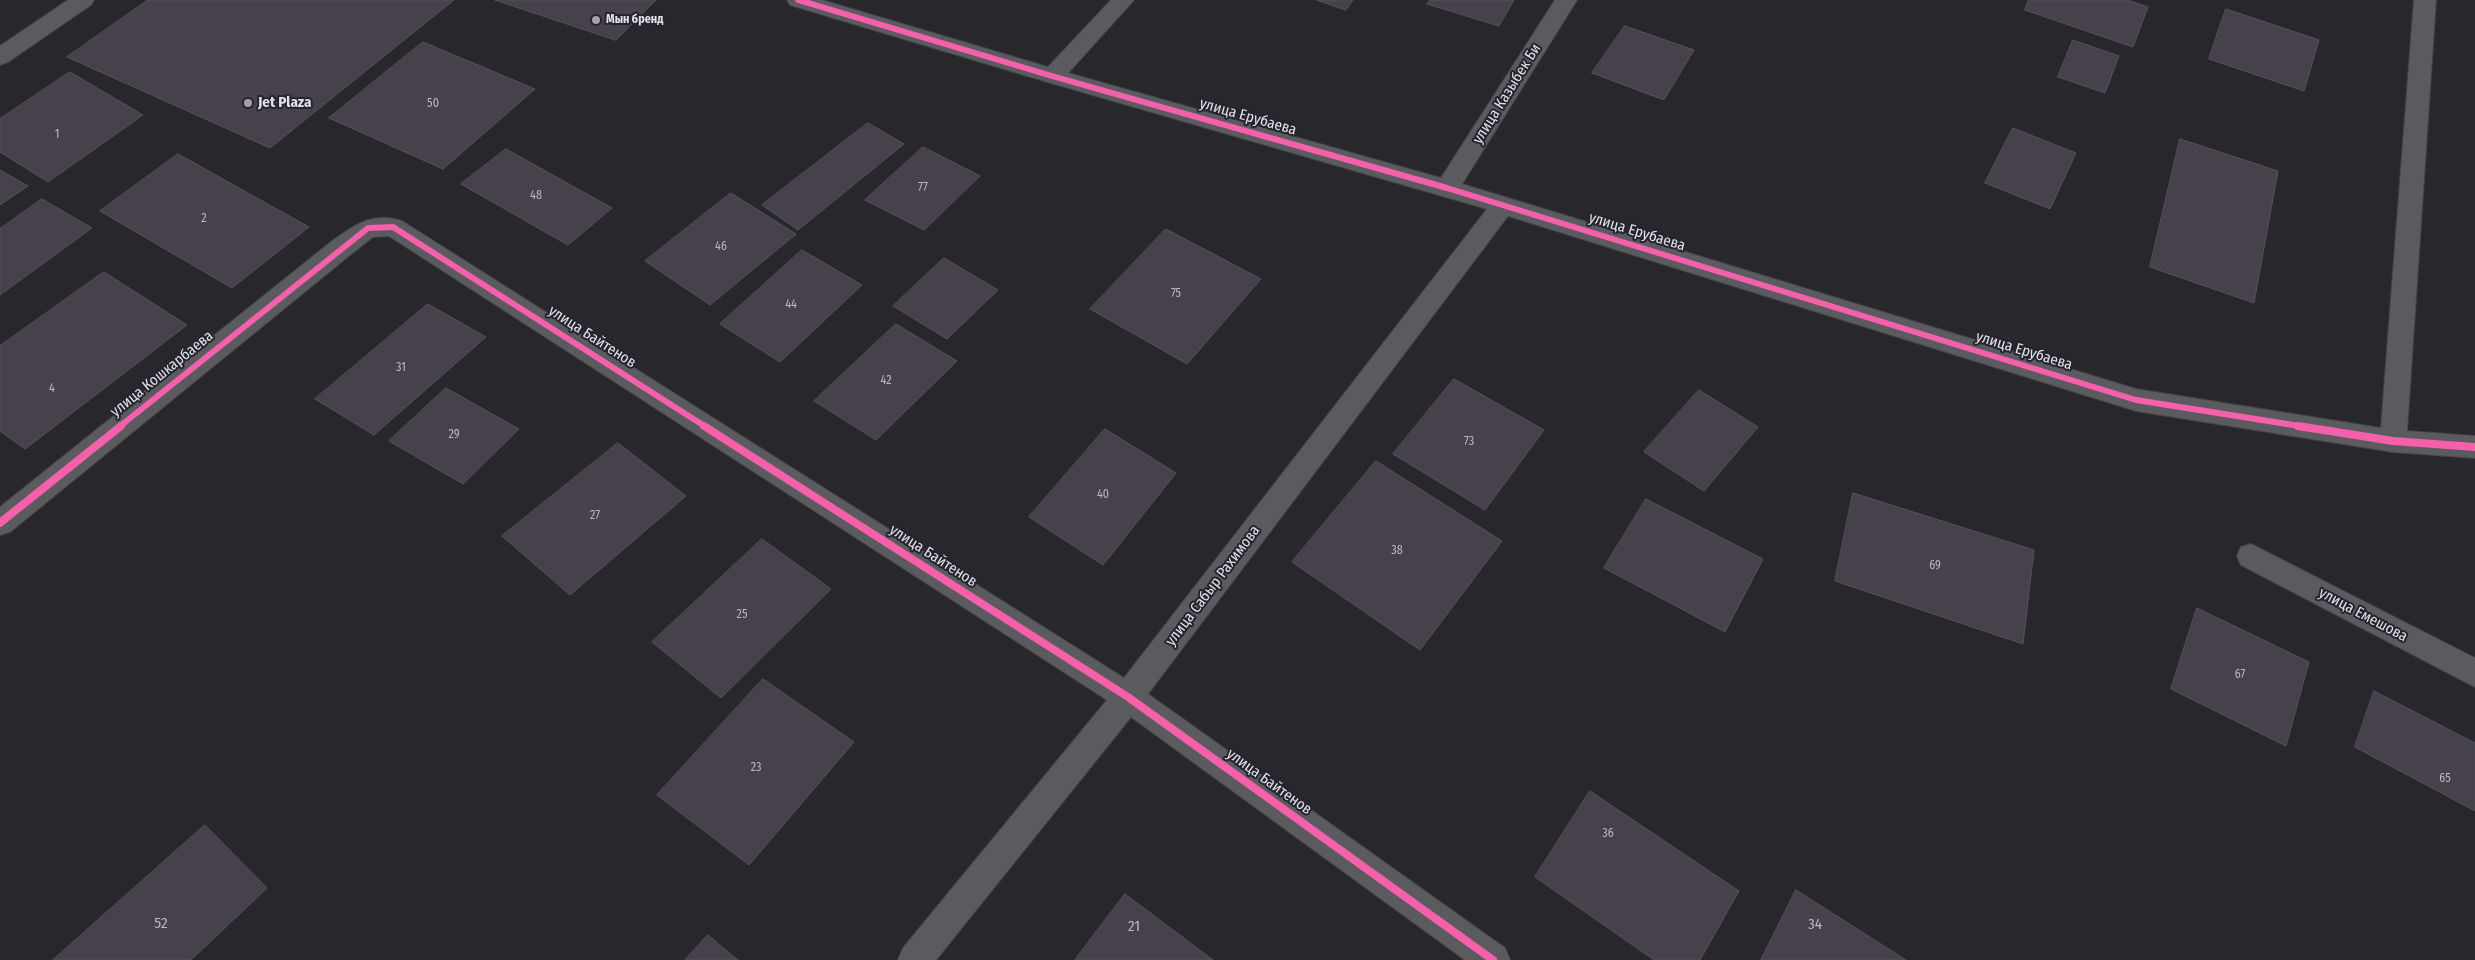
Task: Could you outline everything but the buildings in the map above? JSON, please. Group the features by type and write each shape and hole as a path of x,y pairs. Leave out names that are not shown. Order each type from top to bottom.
{"street":[{"path":"0,57 83,0"},
{"name":"улица Ерубаева","path":"798,0 1052,76 1504,205 2136,400 2393,441 2475,447"},
{"path":"1052,76 1123,0"},
{"name":"улица Казыбек Би","path":"1447,188 1566,0"},
{"path":"2393,441 2425,0"},
{"name":"улица Сабыр Рахимова","path":"915,960 1128,697 1504,205"},
{"name":"улица Байтенов","path":"341,248 368,228 393,227 1128,697 1493,960"},
{"name":"улица Кошкарбаева","path":"0,523 341,248"},
{"name":"улица Емешова","path":"2251,556 2475,673"}],"cycle path":[{"path":"798,0 1052,76 1447,188 2136,400 2393,441 2475,447"},
{"path":"0,523 341,248 368,228 393,227 1128,697 1493,960"}],"place":[{"name":"Мын бренд","path":"596,20"},
{"name":"Jet Plaza","path":"248,103"}]}
